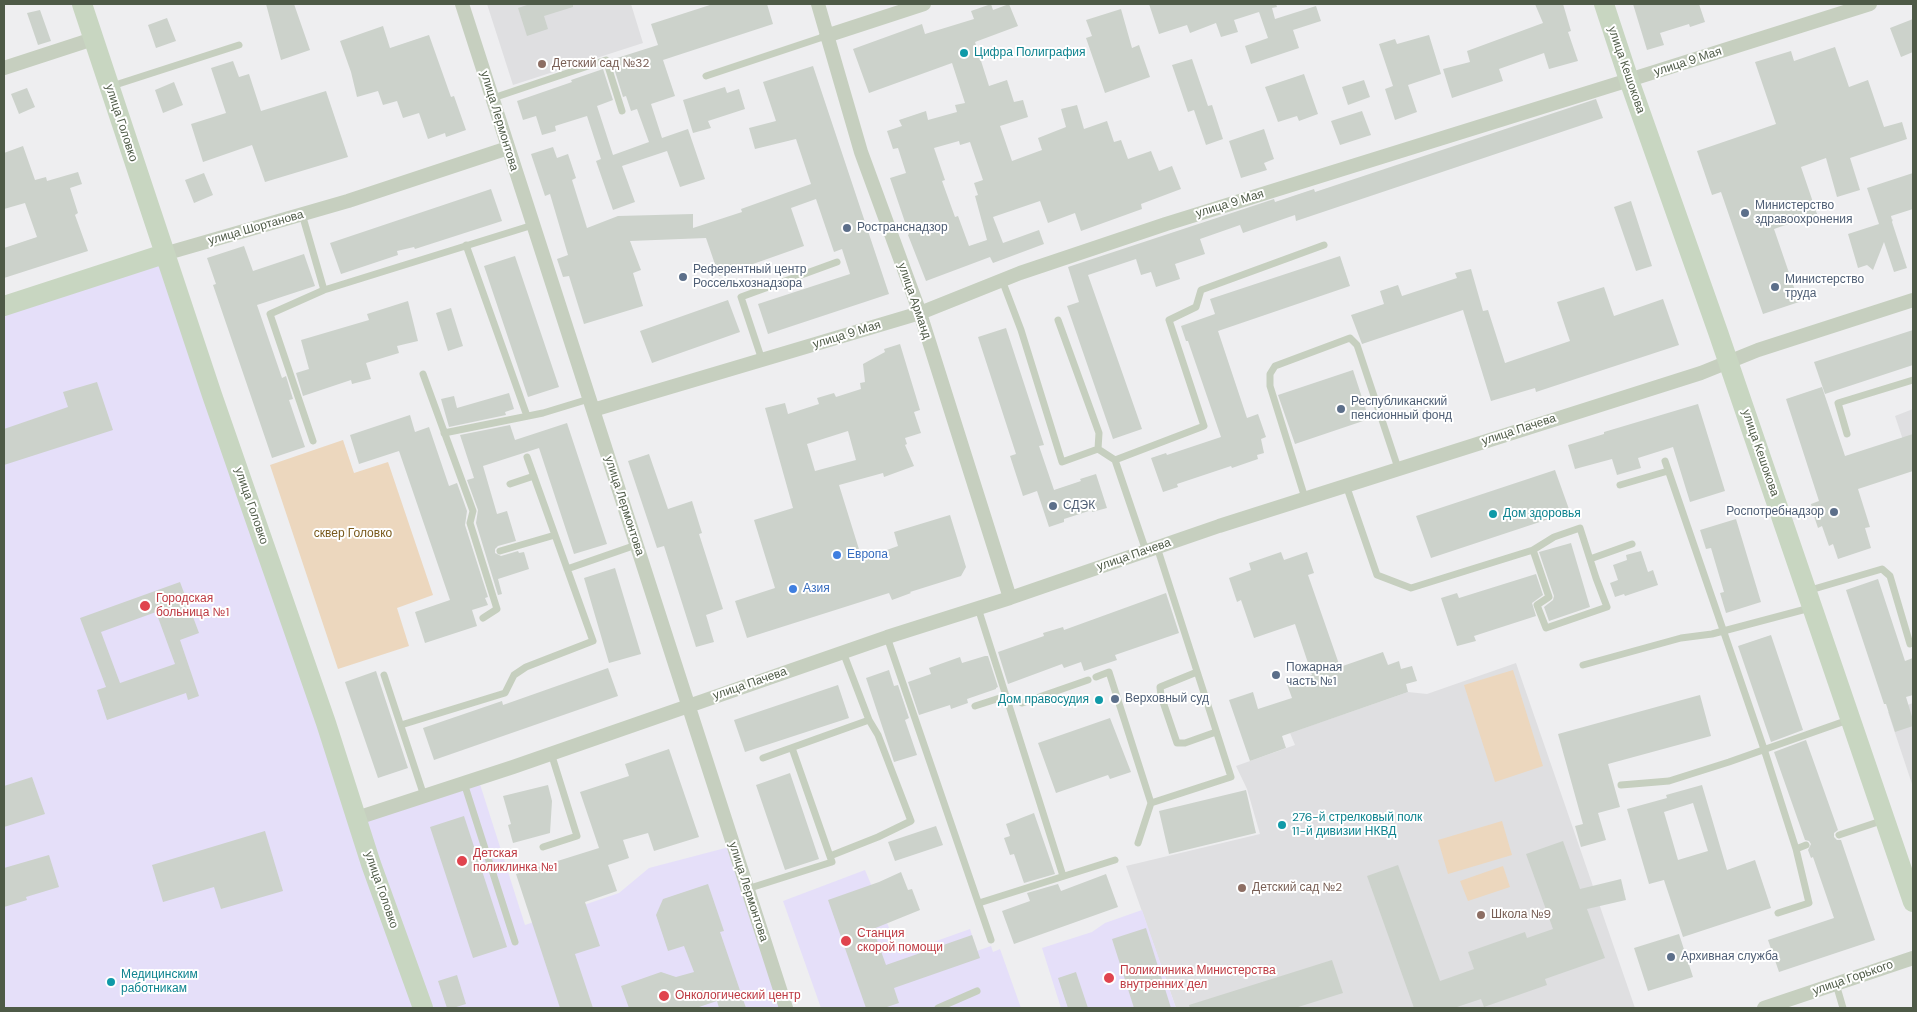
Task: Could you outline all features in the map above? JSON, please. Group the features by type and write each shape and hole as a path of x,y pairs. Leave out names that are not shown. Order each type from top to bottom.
{"street":[{"name":"улица Головко","path":"82,4 164,254 326,723 371,864 423,1008"},
{"name":"улица Лермонтова","path":"462,4 786,1008"},
{"name":"улица Арманд","path":"818,4 861,152 920,313 1010,598"},
{"path":"826,36 924,4"},
{"name":"улица Кешокова","path":"1604,4 1913,902"},
{"name":"улица 9 Мая","path":"591,405 762,360 920,313 1002,280 1166,224 1870,4"},
{"path":"4,68 93,39"},
{"name":"улица Шортанова","path":"4,306 164,254 302,214 508,148"},
{"name":"улица Пачева","path":"357,818 887,637 1010,598 1305,498 1701,373 1758,350 1913,300"},
{"name":"улица Горького","path":"1764,1008 1913,958"}],"lane":[{"path":"706,76 826,36"},
{"path":"109,87 239,45"},
{"path":"493,98 606,60 622,112"},
{"path":"302,214 324,290"},
{"path":"313,441 270,314 324,290 533,225"},
{"path":"466,245 527,416"},
{"path":"1115,460 1204,426 1169,320 1196,307 1201,290 1324,245"},
{"path":"762,360 741,297 837,262"},
{"path":"1002,280 1021,330 1062,462 1098,449"},
{"path":"1058,320 1098,433 1098,449"},
{"path":"1305,498 1270,386 1270,374 1274,366 1350,338 1356,345 1398,468"},
{"path":"423,374 472,511 470,523 497,609 484,618"},
{"path":"1847,434 1838,404 1913,380"},
{"path":"444,432 591,405"},
{"path":"1098,449 1115,460 1152,549 1197,672 1231,776 1151,803"},
{"path":"401,725 506,693 514,675 526,667 593,641 528,457"},
{"path":"1665,461 1764,749 1796,849 1809,903 1778,913"},
{"path":"1620,485 1668,471"},
{"path":"510,484 534,476"},
{"path":"1346,485 1377,576 1411,588 1533,550 1554,537 1580,528 1607,606 1546,628 1537,605 1549,597 1533,550"},
{"path":"500,551 555,535"},
{"path":"1590,559 1632,544"},
{"path":"567,569 636,545"},
{"path":"1583,665 1682,638 1724,631 1810,599 1882,569 1890,576 1910,644"},
{"path":"978,608 1063,876"},
{"path":"887,637 992,940"},
{"path":"830,856 878,837 910,821 878,735 869,720 843,652"},
{"path":"1096,677 1109,672 1151,803 1138,843"},
{"path":"1197,672 1160,688 1160,696 1177,743 1185,743 1216,732"},
{"path":"384,675 424,796"},
{"path":"1022,703 1088,680"},
{"path":"975,706 1006,696"},
{"path":"1621,785 1669,781 1850,719"},
{"path":"762,758 869,720"},
{"path":"747,890 832,862 792,748"},
{"path":"542,847 577,836 551,753"},
{"path":"464,782 515,942"},
{"path":"1840,835 1885,820"},
{"path":"1796,849 1806,845"},
{"path":"979,903 1115,860"},
{"path":"1836,984 1843,1008"},
{"path":"938,1008 977,991"}],"shaded area":[{"name":"Детский сад №32","path":"487,4 631,4 643,43 513,85"},
{"name":"Городская больница №1","path":"164,254 357,818 478,778 525,925 619,893 649,868 733,846 786,1008 4,1008 4,306"},
{"path":"1913,409 1913,470 1895,416"},
{"name":"Школа №9","path":"1516,663 1635,1008 1176,1008 1126,866 1260,834 1247,789 1236,766 1295,745 1290,733 1408,692 1427,694"},
{"path":"1913,703 1913,787 1888,712"},
{"name":"Станция скорой помощи","path":"865,870 900,954 970,929 977,951 991,946 993,952 1000,949 1021,1008 821,1008 783,901"},
{"name":"Поликлиника Министерства внутренних дел","path":"1142,910 1176,1008 1061,1008 1042,948 1092,932 1105,923"}],"green space":[{"name":"сквер Головко","path":"343,440 354,473 388,462 433,595 397,608 409,646 338,669 270,465"},
{"path":"1513,670 1543,766 1495,782 1464,685"},
{"path":"1502,821 1512,855 1448,874 1438,840"},
{"path":"1503,866 1510,887 1468,901 1460,881"}],"building":[{"path":"266,4 294,4 310,50 281,60"},
{"path":"530,4 573,4 573,7 544,16 548,29 527,36 518,8"},
{"path":"713,4 767,4 773,24 663,60 675,96 651,104 662,138 688,129 705,179 680,187 667,151 622,166 635,202 613,210 596,161 601,159 587,116 555,126 556,131 542,135 536,116 523,120 517,101 603,69 613,100 597,106 613,155 649,142 637,109 631,111 626,96 623,97 613,65 615,64 614,59 658,45 651,24"},
{"path":"991,4 993,10 1009,4 1018,26 975,42 989,86 1007,80 1014,102 1023,100 1028,117 1000,126 1012,161 1042,150 1038,138 1066,127 1061,109 1077,105 1084,129 1107,121 1114,142 1121,140 1128,159 1151,151 1159,171 1172,166 1181,189 1141,204 1142,209 1081,231 1075,213 1048,223 1040,201 993,217 1003,243 1039,230 1044,244 993,263 990,257 926,281 908,235 890,178 906,173 898,148 893,149 887,131 902,126 899,120 926,111 928,120 957,112 955,105 965,103 952,63 869,93 853,49 922,24 925,34 974,19 971,11","holes":["959,141 960,145 970,142 983,180 974,183 978,195 975,196 987,240 969,246 958,216 955,217 942,181 945,180 934,148"]},
{"path":"1149,4 1276,4 1277,7 1272,8 1275,19 1316,6 1321,21 1293,30 1299,48 1251,64 1245,46 1268,38 1259,12 1234,20 1238,32 1221,37 1216,23 1190,33 1187,25 1159,34"},
{"path":"1535,4 1563,4 1571,31 1568,32 1578,61 1549,69 1544,53 1499,69 1503,81 1452,98 1443,69 1470,62 1467,51 1543,23"},
{"path":"1633,4 1699,4 1705,22 1690,27 1689,24 1660,33 1664,45 1647,50"},
{"path":"1121,9 1132,48 1139,45 1150,77 1105,93 1086,38 1092,36 1086,20"},
{"path":"40,10 51,41 38,45 27,13"},
{"path":"167,18 176,41 156,48 148,25"},
{"path":"1913,19 1913,52 1901,57 1890,28"},
{"path":"383,26 390,48 429,35 451,97 454,96 466,130 446,137 445,133 428,139 419,113 403,118 397,101 383,105 378,91 357,97 351,72 340,41"},
{"path":"1429,35 1441,74 1408,85 1417,112 1395,120 1385,89 1393,86 1379,44 1395,39 1397,44"},
{"path":"1835,47 1849,87 1868,80 1884,127 1902,122 1907,139 1850,158 1860,190 1837,197 1826,158 1801,167 1817,214 1774,229 1799,302 1763,314 1721,192 1712,195 1697,151 1776,124 1755,62 1791,51 1794,61"},
{"path":"1192,59 1208,106 1212,105 1223,139 1206,145 1194,110 1188,112 1172,65"},
{"path":"233,61 239,77 249,74 261,111 326,91 348,157 265,182 252,145 203,162 191,124 226,113 211,68"},
{"path":"813,66 889,294 768,334 758,304 850,274 842,249 834,252 816,199 791,208 804,246 719,276 706,238 630,241 641,270 633,273 643,306 584,324 569,276 563,277 557,259 568,255 550,194 545,196 531,154 553,147 557,158 568,154 576,178 572,180 587,228 618,216 693,214 693,228 742,212 741,209 811,184 796,139 755,149 749,128 776,121 763,82"},
{"path":"1304,74 1318,114 1299,121 1297,116 1278,122 1265,87"},
{"path":"1364,80 1370,97 1348,105 1342,87"},
{"path":"174,82 183,105 163,113 155,90"},
{"path":"725,87 727,93 739,89 745,109 708,121 711,128 693,133 683,100"},
{"path":"27,88 35,107 19,114 11,94"},
{"path":"1596,99 1603,118 1296,221 1295,215 1243,233 1240,225 1200,239 1205,254 1175,264 1180,279 1156,287 1151,272 1141,275 1136,259 1088,275 1142,429 1113,439 1067,306 1079,302 1068,267 1274,199 1275,202 1314,189 1315,192"},
{"path":"1362,111 1371,135 1340,145 1331,121"},
{"path":"1264,129 1274,159 1264,163 1267,170 1241,178 1229,141"},
{"path":"23,146 35,180 46,177 47,181 78,172 82,184 70,188 78,213 75,215 88,251 4,278 4,248 37,237 25,203 4,209 4,153"},
{"path":"204,173 213,195 194,203 185,180"},
{"path":"1913,173 1913,209 1891,216 1907,268 1894,272 1884,242 1873,270 1867,265 1858,268 1848,234 1879,224 1867,188"},
{"path":"491,189 502,221 415,249 414,247 397,251 398,255 341,274 330,243"},
{"path":"1631,201 1652,266 1636,271 1614,207"},
{"path":"244,246 253,271 304,254 315,286 257,305 282,378 286,376 293,399 289,400 305,447 272,458 213,285 216,284 207,258"},
{"path":"515,256 559,387 528,397 484,266"},
{"path":"1340,256 1350,286 1218,331 1247,418 1258,414 1266,437 1261,439 1264,453 1257,455 1258,459 1177,484 1178,487 1163,492 1151,458 1166,453 1167,455 1221,437 1188,341 1186,341 1181,326 1215,314 1210,299"},
{"path":"1471,269 1483,311 1488,310 1505,363 1570,341 1557,302 1604,287 1614,316 1663,299 1679,345 1536,392 1535,388 1491,401 1463,310 1362,344 1351,315 1384,304 1380,291 1398,285 1402,296 1457,278 1455,273"},
{"path":"728,300 740,332 652,363 640,331"},
{"path":"408,301 418,341 397,346 399,353 366,363 371,379 352,384 351,380 303,396 296,373 309,369 301,340 369,320 367,314"},
{"path":"451,308 463,346 448,351 436,313"},
{"path":"1006,328 1044,445 1039,446 1054,490 1096,474 1107,508 1092,512 1092,510 1064,519 1064,522 1049,527 1037,491 1023,496 1010,456 1016,454 978,337"},
{"path":"1913,330 1913,365 1825,394 1814,362"},
{"path":"900,344 920,410 914,412 921,433 905,438 907,444 905,445 914,466 884,477 883,473 839,485 862,559 898,546 894,532 950,515 966,567 961,576 910,592 892,600 889,593 747,638 735,601 775,588 754,520 793,508 765,408 785,403 788,414 819,404 817,398 834,393 836,397 861,389 860,383 865,382 863,364 885,352 884,349","holes":["848,431 856,460 815,471 807,444"]},
{"path":"1353,370 1369,419 1295,444 1278,395"},
{"path":"97,382 113,430 4,465 4,429 68,407 63,392"},
{"path":"1822,387 1845,456 1913,434 1913,471 1858,489 1870,527 1865,528 1871,548 1838,559 1833,544 1829,546 1822,526 1818,528 1814,516 1811,504 1819,501 1786,399"},
{"path":"509,393 514,409 505,412 506,415 449,427 441,399 454,396 457,408"},
{"path":"1698,404 1725,491 1690,502 1673,447 1638,458 1641,468 1617,475 1612,459 1575,469 1568,445 1604,434 1604,432"},
{"path":"410,415 415,432 429,427 449,486 457,483 467,511 465,525 488,597 485,598 488,605 472,610 477,626 425,643 415,612 450,600 399,451 359,464 350,435"},
{"path":"567,423 607,544 574,554 539,448 483,466 497,514 507,511 516,541 498,546 495,549 495,553 501,556 518,551 519,553 524,552 529,569 498,579 502,594 498,595 476,523 478,510 467,480 474,478 460,435 510,425 515,440"},
{"path":"649,454 668,509 692,501 702,533 699,534 723,609 706,615 714,642 696,647 664,546 657,548 628,461"},
{"name":"Дом здоровья","path":"1555,470 1570,512 1431,558 1416,516"},
{"path":"1736,519 1761,602 1726,613 1720,593 1724,592 1711,548 1706,549 1700,530"},
{"path":"1571,543 1590,607 1549,621 1544,607 1553,600 1554,596 1539,552"},
{"path":"1641,551 1648,572 1653,570 1658,585 1625,596 1624,594 1615,597 1610,583 1618,580 1613,565 1627,560 1626,555"},
{"path":"1281,552 1284,560 1307,552 1314,573 1308,575 1340,667 1383,652 1388,665 1399,661 1401,669 1412,666 1417,681 1406,684 1408,692 1282,736 1286,748 1250,761 1229,700 1253,692 1258,709 1292,698 1287,684 1312,675 1295,624 1254,638 1241,600 1237,602 1229,578 1251,570 1249,563"},
{"path":"615,568 641,654 609,663 584,578"},
{"path":"1536,574 1543,595 1532,603 1536,616 1474,636 1476,641 1457,646 1441,598 1457,593 1459,598"},
{"path":"1878,579 1905,661 1913,658 1913,695 1906,697 1913,726 1895,732 1846,590"},
{"path":"180,582 199,633 180,640 199,696 188,700 186,693 107,720 97,690 106,687 80,618","holes":["156,612 175,664 120,683 101,632"]},
{"path":"1166,593 1179,633 1115,655 1117,660 1084,671 1081,662 1064,668 1062,664 1008,684 998,652 1044,636 1043,633 1063,627 1064,630"},
{"path":"1771,635 1803,730 1771,742 1738,646"},
{"path":"988,656 998,687 996,689 967,699 968,703 951,709 950,705 919,715 908,682 931,674 929,668 960,657 962,663"},
{"path":"608,668 618,696 434,760 423,728 502,701 503,705"},
{"path":"889,670 894,686 898,685 909,718 905,720 917,755 894,762 866,678"},
{"path":"376,671 408,768 378,778 345,682"},
{"path":"838,685 849,718 745,752 734,720"},
{"path":"1700,695 1711,736 1608,764 1620,807 1598,813 1606,840 1581,847 1575,826 1583,824 1558,734"},
{"path":"1110,718 1131,772 1110,779 1108,775 1056,793 1038,743"},
{"path":"1806,740 1838,830 1834,833 1834,837 1837,840 1841,840 1875,940 1779,972 1768,940 1834,918 1813,857 1811,858 1808,850 1811,844 1805,840 1774,752"},
{"path":"669,749 699,837 654,851 648,833 623,840 629,858 608,865 617,891 585,902 600,946 575,954 593,1008 560,1008 516,874 599,848 580,792 629,776 625,764"},
{"path":"790,773 819,859 785,870 756,785"},
{"path":"32,777 45,814 4,827 4,786"},
{"path":"548,785 552,801 550,833 513,843 508,825 511,824 503,796"},
{"path":"1702,785 1727,870 1755,860 1771,908 1683,937 1664,880 1649,884 1627,809 1667,798 1666,795","holes":["1693,803 1708,851 1678,860 1664,812"]},
{"path":"1246,790 1256,833 1169,854 1159,811"},
{"path":"1034,813 1055,874 1024,883 1014,854 1010,855 1004,838 1010,836 1006,824"},
{"path":"464,816 507,947 473,958 430,827"},
{"path":"936,826 943,845 895,861 888,842"},
{"path":"265,831 283,891 221,909 214,887 163,902 152,865"},
{"path":"1563,841 1580,889 1621,879 1626,900 1587,909 1605,958 1545,979 1547,985 1484,1007 1481,999 1454,1008 1414,1008 1367,876 1398,865 1440,981 1474,969 1468,952 1525,932 1527,938 1553,929 1526,854"},
{"path":"49,855 59,887 26,897 27,900 4,907 4,868"},
{"path":"901,872 908,890 912,889 920,910 873,929 886,965 972,935 980,958 894,988 899,1003 884,1008 866,1008 828,900"},
{"path":"1106,874 1118,907 1014,944 1002,911 1030,901 1027,893 1058,884 1061,891"},
{"path":"708,884 724,931 720,932 746,1008 719,1008 717,1001 696,1008 629,1008 621,986 661,972 676,977 694,972 684,946 668,951 656,915 663,899"},
{"path":"1146,928 1171,1008 1134,1008 1112,939"},
{"path":"1679,934 1693,977 1648,991 1634,948"},
{"path":"1332,960 1343,993 1295,1008 1190,1008 1189,1005"},
{"path":"1076,972 1088,1008 1068,1008 1058,978"},
{"path":"457,975 466,1004 447,1008 438,981"}],"place":[{"name":"Цифра Полиграфия","path":"964,53"},
{"name":"Детский сад №32","path":"542,64"},
{"name":"Министерство здравоохронения","path":"1745,213"},
{"name":"Ространснадзор","path":"847,228"},
{"name":"Референтный центр Россельхознадзора","path":"683,277"},
{"name":"Министерство труда","path":"1775,287"},
{"name":"Республиканский пенсионный фонд","path":"1341,409"},
{"name":"СДЭК","path":"1053,506"},
{"name":"Роспотребнадзор","path":"1834,512"},
{"name":"Дом здоровья","path":"1493,514"},
{"name":"Европа","path":"837,555"},
{"name":"Азия","path":"793,589"},
{"name":"Городская больница №1","path":"145,606"},
{"name":"Пожарная часть №1","path":"1276,675"},
{"name":"Верховный суд","path":"1115,699"},
{"name":"Дом правосудия","path":"1099,700"},
{"name":"276-й стрелковый полк 11-й дивизии НКВД","path":"1282,825"},
{"name":"Детская поликлинка №1","path":"462,861"},
{"name":"Детский сад №2","path":"1242,888"},
{"name":"Школа №9","path":"1481,915"},
{"name":"Станция скорой помощи","path":"846,941"},
{"name":"Архивная служба","path":"1671,957"},
{"name":"Поликлиника Министерства внутренних дел","path":"1109,978"},
{"name":"Медицинским работникам","path":"111,982"},
{"name":"Онкологический центр","path":"664,996"}]}
